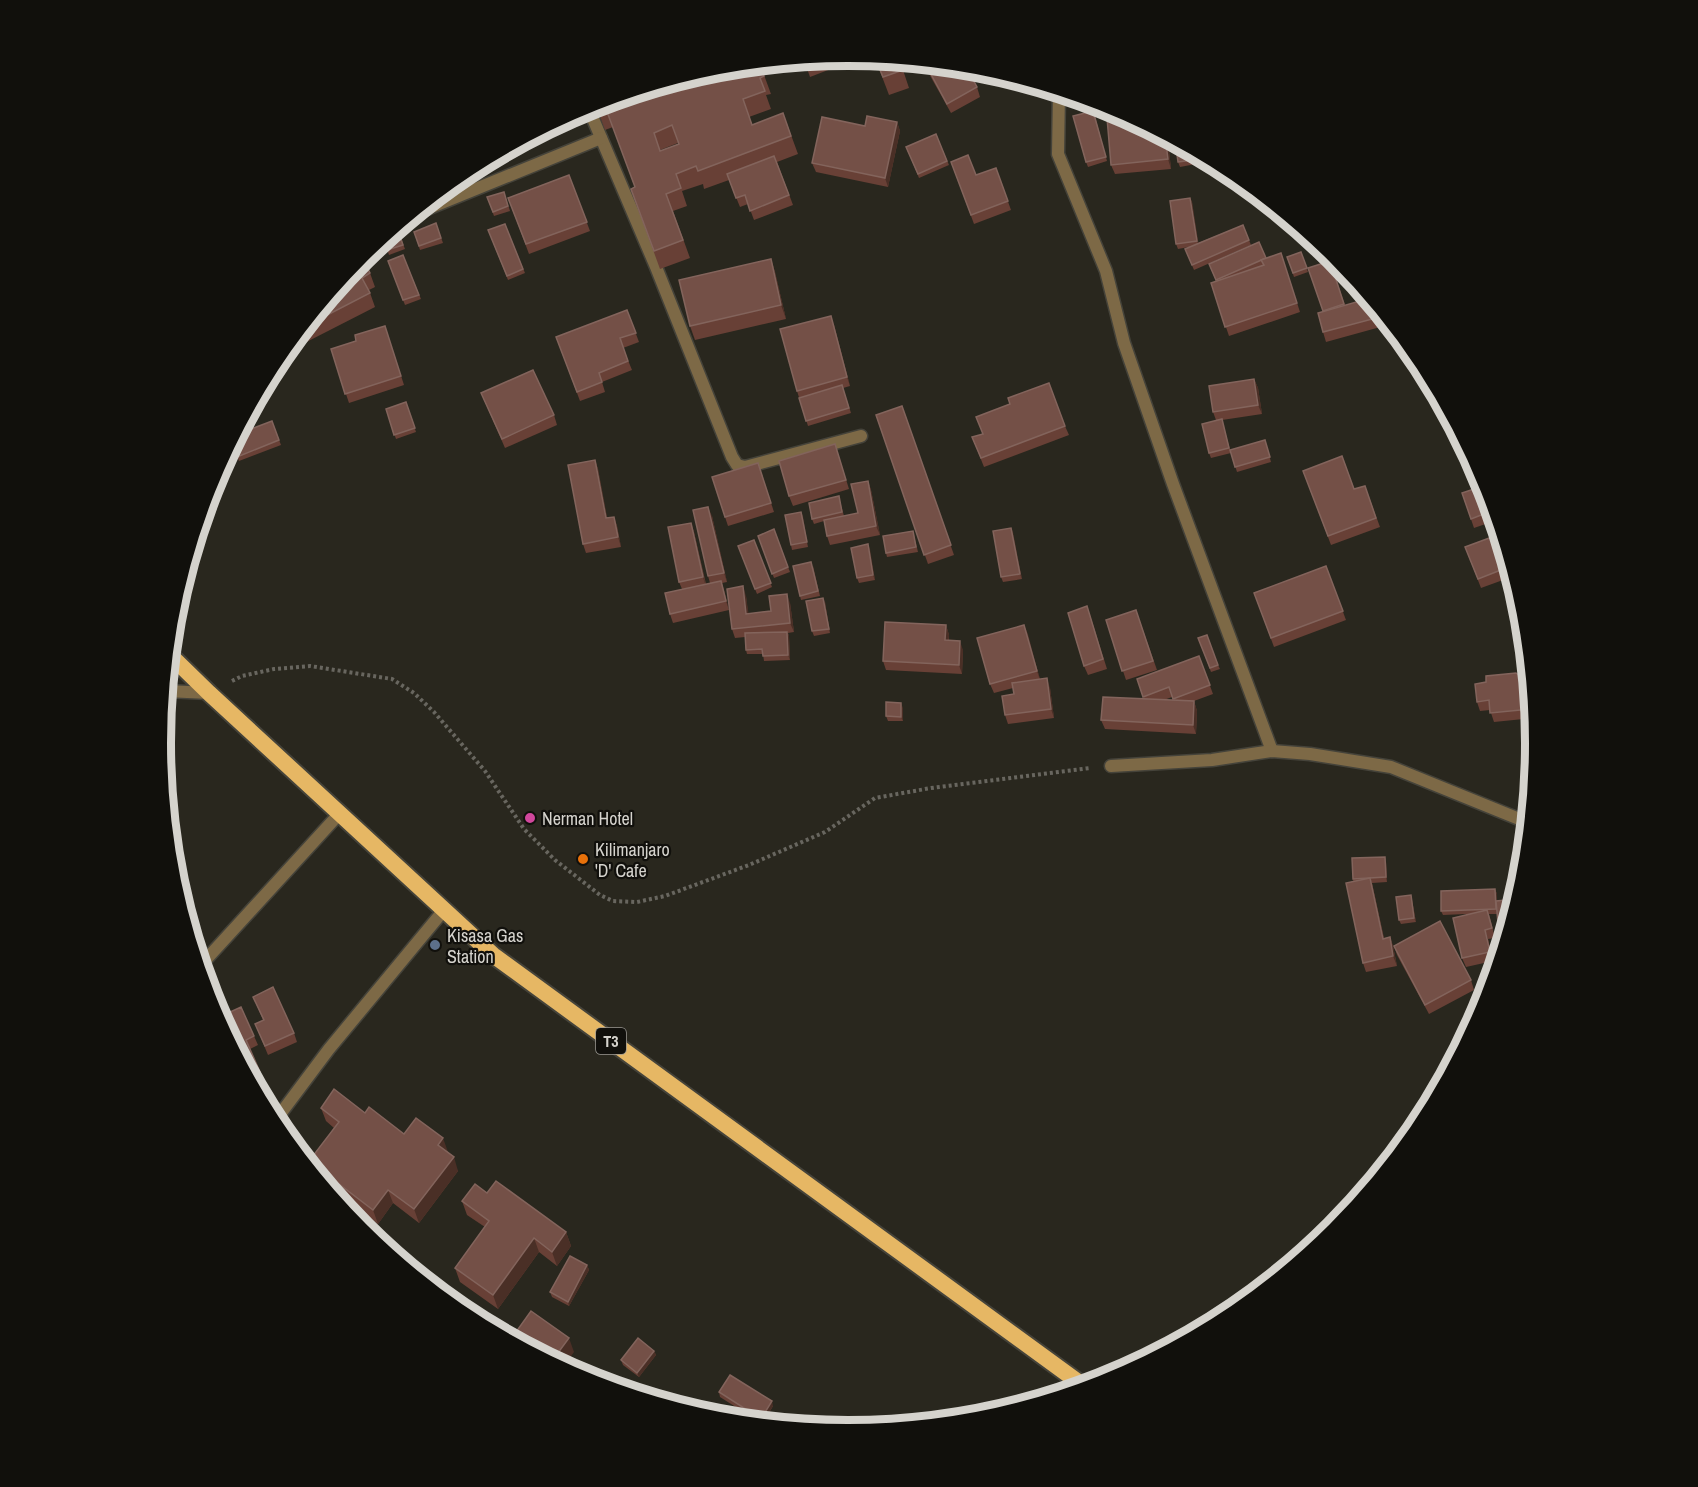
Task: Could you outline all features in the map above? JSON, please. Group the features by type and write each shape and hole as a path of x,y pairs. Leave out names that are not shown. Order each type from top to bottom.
{"highway":[{"name":"T3","path":"176,661 493,955 1077,1381"}],"street":[{"path":"1059,100 1058,154 1106,271 1124,343 1173,484 1272,751"},
{"path":"592,117 737,465 745,467 861,436"},
{"path":"441,203 601,138"},
{"path":"174,691 208,693"},
{"path":"1111,766 1212,760 1272,751 1310,754 1391,767 1522,820"},
{"path":"206,959 340,813"},
{"path":"281,1113 336,1040 444,910"}],"path":[{"path":"208,693 242,676 274,669 310,666 392,679 414,693 434,712 485,771 524,829 555,860 600,895 613,901 627,903 665,896 749,865 825,832 875,798 931,788 1111,766"}],"building":[{"path":"879,67 902,68 903,70 883,77"},
{"path":"929,71 972,78 977,87 947,104"},
{"path":"763,72 764,76 760,78 765,91 743,99 752,125 783,113 791,136 698,171 696,166 676,174 681,188 666,194 683,240 654,251 631,189 635,187 607,111 674,89","holes":["672,125 679,144 660,151 654,133"]},
{"path":"1093,112 1106,157 1086,162 1073,116"},
{"path":"867,116 897,122 885,178 812,163 822,117 865,126"},
{"path":"1107,118 1166,145 1168,159 1111,165"},
{"path":"936,134 947,161 918,174 906,147"},
{"path":"1177,151 1193,160 1178,162"},
{"path":"968,155 976,175 996,168 1008,201 971,215 951,162"},
{"path":"774,156 789,195 750,211 745,195 736,198 727,174"},
{"path":"569,175 587,222 526,244 508,198"},
{"path":"504,192 508,206 493,212 487,197"},
{"path":"1190,198 1197,241 1176,244 1170,201"},
{"path":"436,223 441,238 419,246 414,232"},
{"path":"505,224 523,269 507,276 488,230"},
{"path":"1243,225 1249,240 1192,265 1185,249"},
{"path":"400,236 403,245 387,248"},
{"path":"1259,242 1266,258 1216,280 1209,264"},
{"path":"1301,252 1307,268 1293,273 1287,257"},
{"path":"1281,253 1297,303 1225,327 1211,283 1264,265 1261,260"},
{"path":"403,255 419,295 403,300 388,261"},
{"path":"771,259 781,305 690,326 679,280"},
{"path":"1326,262 1328,264 1333,269 1344,304 1323,311 1308,268"},
{"path":"367,267 370,273 362,278 370,293 324,317"},
{"path":"1361,301 1375,318 1323,332 1318,313"},
{"path":"627,310 636,333 620,338 628,361 599,373 602,382 577,392 556,337"},
{"path":"831,316 847,377 797,391 780,329"},
{"path":"385,326 401,376 345,394 331,349 356,341 355,335"},
{"path":"533,370 554,415 502,439 481,393"},
{"path":"1254,379 1258,405 1213,412 1209,386"},
{"path":"1049,383 1065,426 981,458 972,437 983,434 976,417 1010,404 1008,398"},
{"path":"842,385 849,408 806,421 799,398"},
{"path":"406,402 415,428 394,435 386,409"},
{"path":"902,406 951,545 924,555 876,415"},
{"path":"1222,419 1229,448 1209,453 1202,424"},
{"path":"272,421 279,440 237,457 249,430"},
{"path":"1265,440 1270,457 1235,467 1230,450"},
{"path":"835,444 846,480 789,496 779,461"},
{"path":"1342,456 1354,489 1365,486 1376,518 1328,536 1303,471"},
{"path":"595,460 606,518 614,517 618,537 583,544 568,465"},
{"path":"758,463 771,503 725,517 712,477"},
{"path":"868,481 876,526 827,536 824,520 858,513 851,484"},
{"path":"1477,488 1486,513 1471,519 1462,493"},
{"path":"839,496 842,512 812,519 809,503"},
{"path":"708,507 724,573 708,576 693,510"},
{"path":"801,512 807,542 791,545 785,515"},
{"path":"691,523 703,577 679,582 668,527"},
{"path":"1011,528 1020,574 1001,577 993,531"},
{"path":"774,529 788,567 772,574 758,536"},
{"path":"913,531 916,547 886,553 883,536"},
{"path":"1492,537 1503,569 1478,579 1465,547"},
{"path":"754,540 771,583 755,589 738,546"},
{"path":"868,544 873,575 857,578 851,548"},
{"path":"811,562 818,591 800,596 793,566"},
{"path":"1326,566 1343,611 1271,638 1254,593"},
{"path":"721,581 726,601 670,614 665,593"},
{"path":"743,586 746,614 771,611 769,596 787,594 790,623 732,629 727,589"},
{"path":"823,598 829,629 812,631 806,601"},
{"path":"1087,606 1103,659 1084,666 1068,613"},
{"path":"1136,610 1153,661 1122,671 1106,620"},
{"path":"885,622 946,625 945,640 960,641 959,665 883,661"},
{"path":"1024,625 1037,671 990,684 977,638"},
{"path":"787,632 788,655 763,656 762,649 746,650 745,633"},
{"path":"1207,635 1218,665 1210,668 1198,638"},
{"path":"1199,656 1210,685 1173,699 1169,687 1143,697 1137,679"},
{"path":"1516,673 1523,678 1525,710 1490,713 1489,700 1477,702 1475,684 1486,682 1486,676"},
{"path":"1047,678 1051,709 1005,715 1002,696 1014,694 1012,683"},
{"path":"1103,697 1194,701 1193,725 1101,720"},
{"path":"886,702 901,703 901,717 886,716"},
{"path":"1385,857 1386,877 1353,879 1352,858"},
{"path":"1370,878 1383,939 1390,937 1393,956 1363,963 1346,883"},
{"path":"1495,889 1496,909 1441,911 1441,891"},
{"path":"1411,895 1414,918 1399,920 1396,897"},
{"path":"1507,900 1502,923 1498,923 1496,901"},
{"path":"1487,910 1492,928 1485,930 1490,952 1462,958 1453,918"},
{"path":"1440,921 1471,980 1425,1005 1394,946"},
{"path":"273,987 294,1033 265,1046 255,1024 264,1020 253,997"},
{"path":"241,1007 254,1036 246,1040 260,1072 257,1073 228,1013"},
{"path":"334,1089 365,1113 369,1107 404,1134 416,1118 443,1138 438,1145 454,1157 414,1209 388,1190 373,1210 328,1176 312,1157 339,1122 321,1108"},
{"path":"496,1181 566,1232 552,1252 534,1238 493,1295 455,1268 489,1221 462,1201 475,1184 487,1193"},
{"path":"570,1256 587,1265 568,1302 550,1292"},
{"path":"416,1261 433,1277 433,1277 414,1263"},
{"path":"531,1311 569,1338 557,1354 515,1333"},
{"path":"638,1338 654,1351 637,1373 621,1360"},
{"path":"730,1375 772,1401 763,1415 753,1414 719,1392"}],"place":[{"name":"Nerman Hotel","path":"530,818"},
{"name":"Kilimanjaro 'D' Cafe","path":"583,859"},
{"name":"Kisasa Gas Station","path":"435,945"}]}
